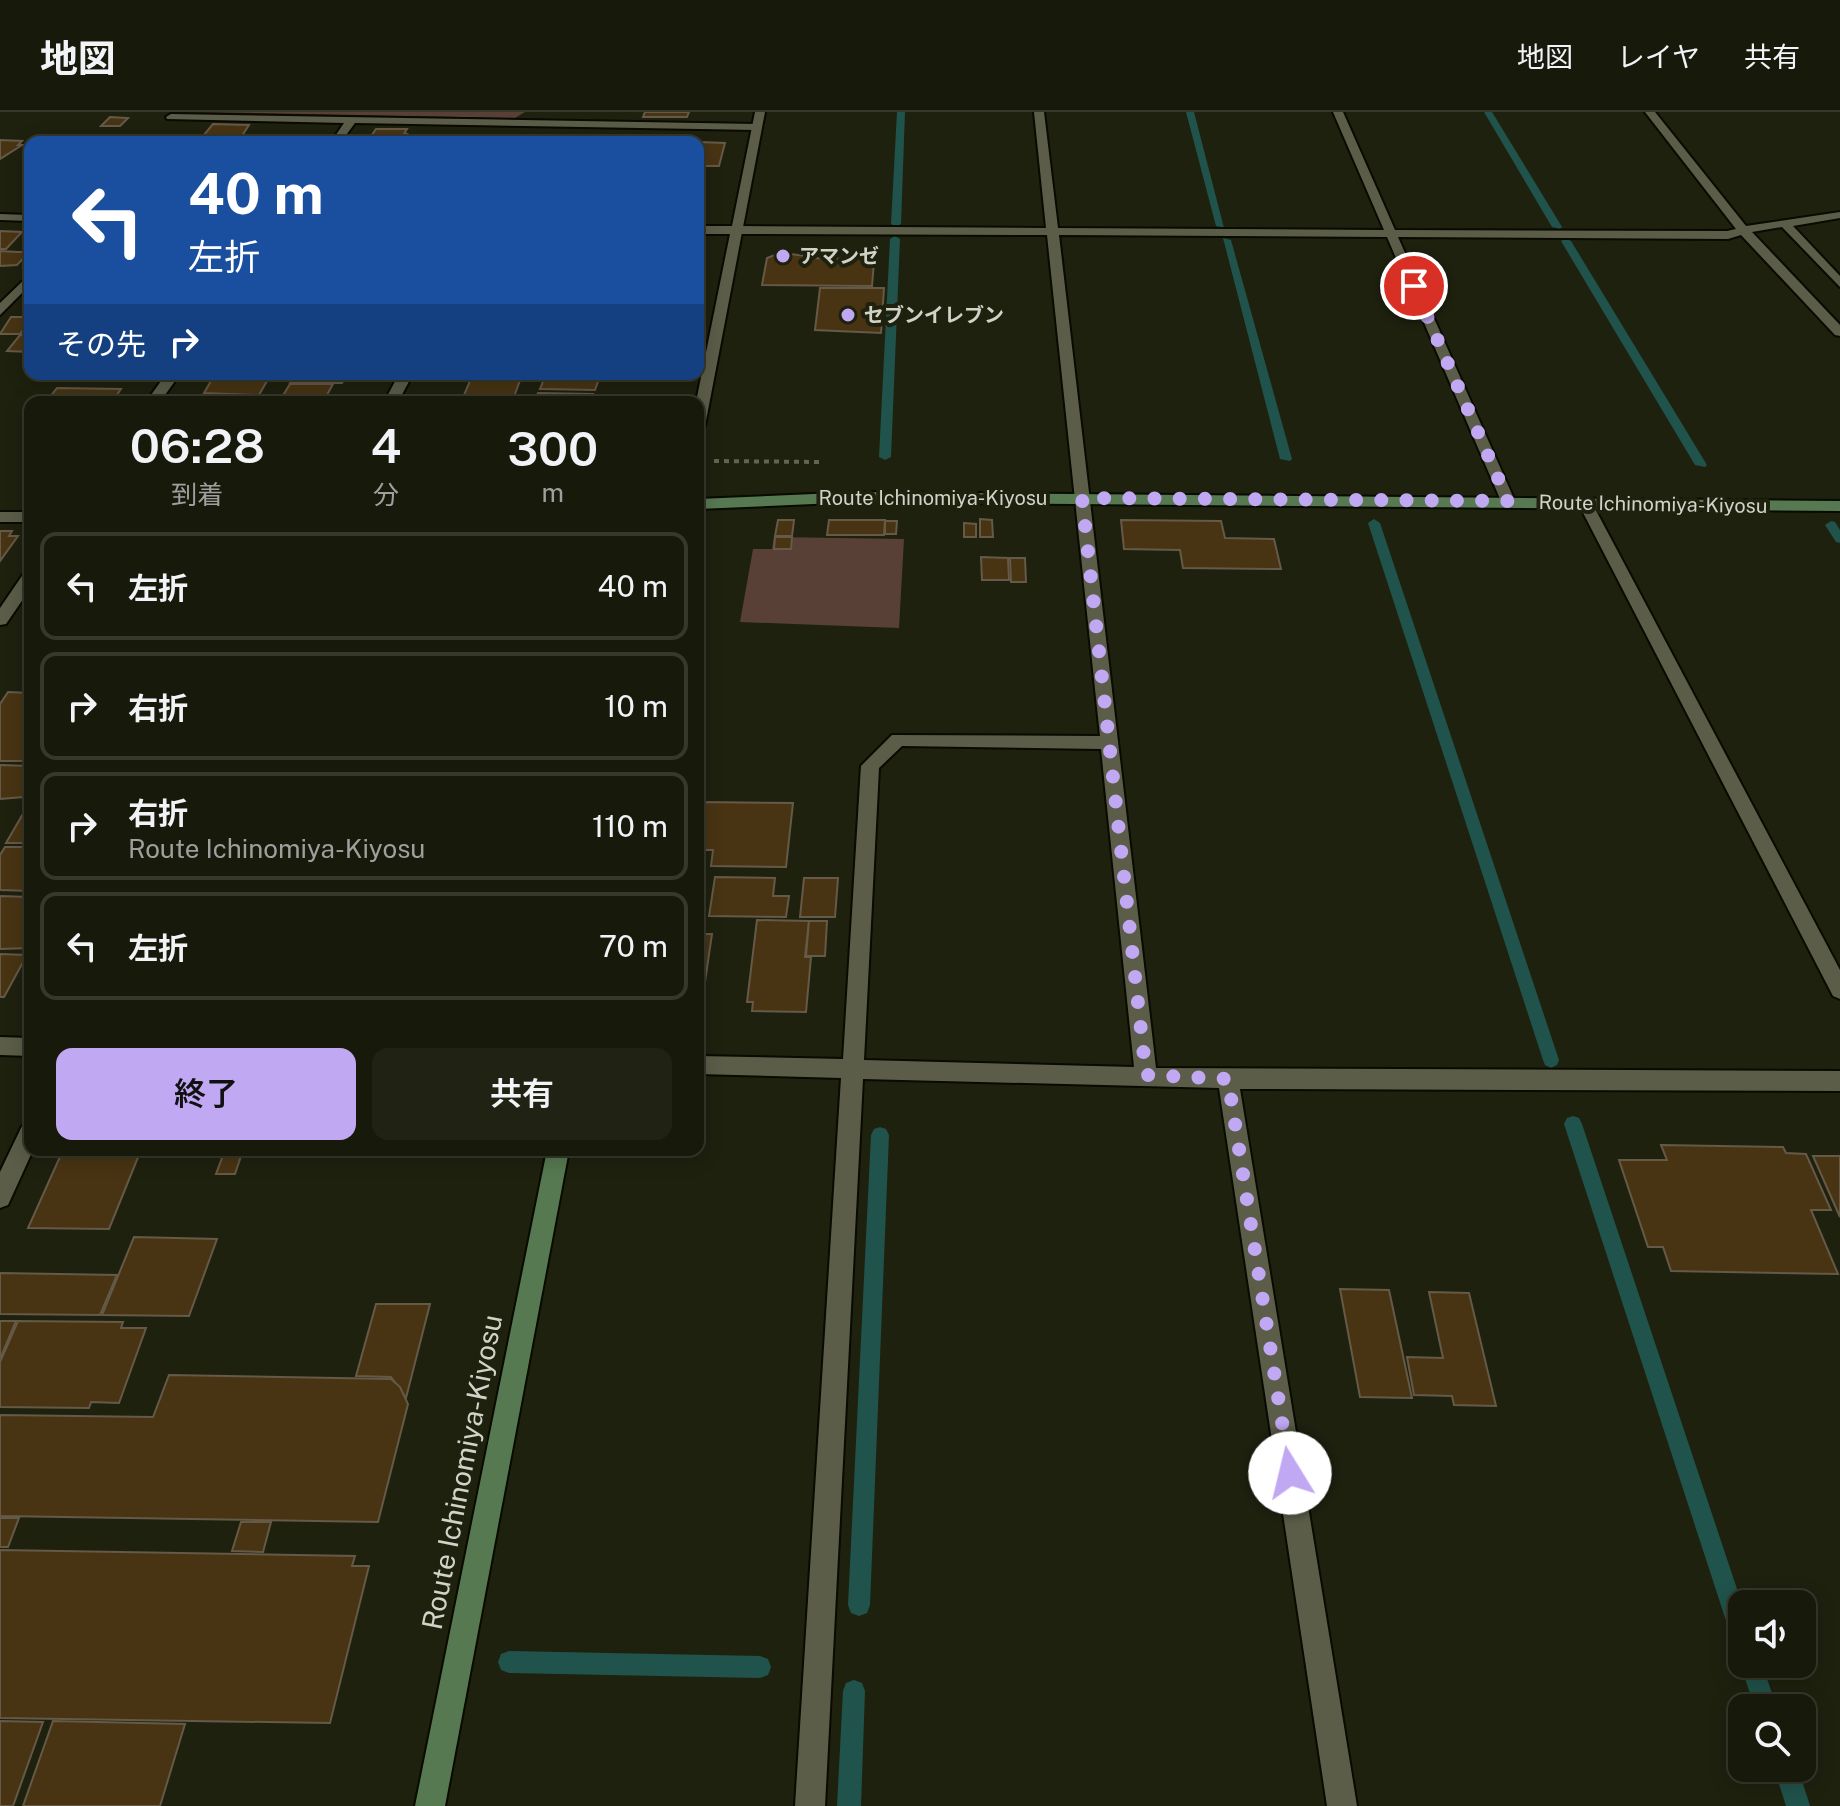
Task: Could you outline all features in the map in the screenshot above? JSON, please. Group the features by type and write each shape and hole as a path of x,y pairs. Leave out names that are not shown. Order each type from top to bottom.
{"main road":[{"name":"Route Ichinomiya-Kiyosu","path":"704,504 859,497 1840,506"},
{"name":"Route Ichinomiya-Kiyosu","path":"430,1806 557,1156"}],"street":[{"path":"176,112 171,117 757,127"},
{"path":"532,123 538,112"},
{"path":"704,396 760,112"},
{"path":"1039,112 1146,1075"},
{"path":"1338,112 1508,501"},
{"path":"1650,112 1743,230 1838,326"},
{"path":"340,136 352,120"},
{"path":"704,230 1728,235 1840,215"},
{"path":"0,217 24,218"},
{"path":"1784,223 1840,283"},
{"path":"0,311 24,285"},
{"path":"1585,503 1840,990"},
{"path":"0,517 24,517"},
{"path":"0,620 24,586"},
{"path":"810,1806 870,766 898,740 1110,743"},
{"path":"0,1046 24,1047"},
{"path":"704,1065 1228,1079 1840,1081"},
{"path":"1228,1079 1342,1806"},
{"path":"0,1197 24,1146"}],"shaded area":[{"path":"200,112 525,112 515,118"},
{"path":"774,537 904,539 899,628 740,622 753,549 772,549"}],"building":[{"path":"645,112 689,112 687,117 643,117"},
{"path":"110,117 128,118 120,126 101,126"},
{"path":"213,124 249,125 242,136 203,136"},
{"path":"376,129 407,129 406,136 371,136"},
{"path":"0,140 22,141 18,145 22,145 0,159"},
{"path":"704,142 725,143 719,166 704,166"},
{"path":"0,231 22,232 6,249 0,249"},
{"path":"0,251 24,252 24,257 17,265 0,266"},
{"path":"780,253 807,258 874,262 872,286 762,285 767,258"},
{"path":"820,288 884,288 881,333 815,330"},
{"path":"11,317 24,317 24,329 20,334 0,334"},
{"path":"20,335 24,335 24,352 7,351"},
{"path":"268,380 259,395 204,393 211,381"},
{"path":"292,380 344,380 342,383 290,383"},
{"path":"470,380 520,380 514,396 464,396"},
{"path":"544,380 599,380 595,390 540,389"},
{"path":"290,384 333,384 326,396 283,396"},
{"path":"57,388 121,389 116,396 51,396"},
{"path":"538,393 593,394 592,396 537,396"},
{"path":"980,519 992,520 993,537 980,537"},
{"path":"778,520 794,520 792,536 775,536"},
{"path":"829,520 885,520 884,535 827,535"},
{"path":"1121,520 1221,521 1225,538 1274,539 1281,569 1183,568 1180,550 1124,549"},
{"path":"885,521 897,521 896,534 885,534"},
{"path":"964,523 976,524 976,537 964,537"},
{"path":"0,531 12,531 9,536 18,536 0,561"},
{"path":"775,537 792,537 791,549 774,549"},
{"path":"981,557 1008,558 1009,580 982,580"},
{"path":"1010,558 1025,558 1026,582 1011,582"},
{"path":"8,692 24,693 24,761 0,761 0,704"},
{"path":"0,765 24,766 24,797 0,799"},
{"path":"704,802 793,803 786,867 711,866 713,850 704,850"},
{"path":"24,812 24,843 6,843"},
{"path":"5,847 24,847 24,891 0,890 0,855"},
{"path":"715,877 775,878 773,896 789,896 786,917 709,916"},
{"path":"804,878 838,878 835,917 800,917"},
{"path":"0,896 24,897 24,948 0,949"},
{"path":"757,920 809,921 805,957 811,957 806,1012 752,1011 753,1002 747,1002"},
{"path":"809,921 827,921 825,956 806,956"},
{"path":"704,934 712,934 704,989"},
{"path":"0,954 24,955 4,997 0,997"},
{"path":"1661,1145 1783,1147 1786,1153 1806,1154 1831,1210 1811,1210 1838,1274 1671,1271 1663,1247 1648,1247 1619,1160 1667,1160"},
{"path":"60,1156 139,1156 109,1229 28,1228"},
{"path":"223,1156 241,1156 235,1174 216,1174"},
{"path":"1813,1156 1840,1156 1840,1217"},
{"path":"134,1237 217,1239 189,1316 102,1315"},
{"path":"0,1273 117,1275 100,1315 0,1314"},
{"path":"1340,1289 1389,1290 1412,1398 1360,1397"},
{"path":"1429,1292 1469,1293 1496,1406 1454,1405 1452,1396 1414,1395 1407,1357 1443,1358"},
{"path":"376,1304 430,1304 406,1398 391,1377 356,1376"},
{"path":"0,1321 16,1321 0,1359"},
{"path":"18,1321 123,1322 121,1328 146,1328 119,1403 91,1402 89,1408 0,1407 0,1362"},
{"path":"169,1375 391,1379 400,1387 408,1404 378,1522 0,1516 0,1415 153,1417"},
{"path":"0,1518 19,1518 8,1547 0,1547"},
{"path":"241,1522 271,1522 263,1552 232,1551"},
{"path":"0,1550 355,1556 352,1566 369,1566 330,1723 0,1718"},
{"path":"0,1721 43,1722 13,1806 0,1806"},
{"path":"53,1721 185,1724 160,1806 23,1806"}],"waterway":[{"path":"896,224 901,112"},
{"path":"1190,112 1221,226"},
{"path":"1488,112 1557,227"},
{"path":"885,457 895,239"},
{"path":"1226,240 1286,459"},
{"path":"1566,241 1701,465"},
{"path":"1374,523 1551,1060"},
{"path":"1831,525 1840,539"},
{"path":"1573,1124 1728,1594"},
{"path":"859,1605 880,1135"},
{"path":"509,1662 760,1667"},
{"path":"1756,1678 1761,1694"},
{"path":"849,1806 854,1691"},
{"path":"1790,1782 1798,1806"}],"place":[{"name":"アマンゼ","path":"783,256"},
{"name":"セブンイレブン","path":"848,315"}],"route":[{"path":"1290,1473 1228,1079 1146,1075 1082,498 1508,501 1414,286"}]}
